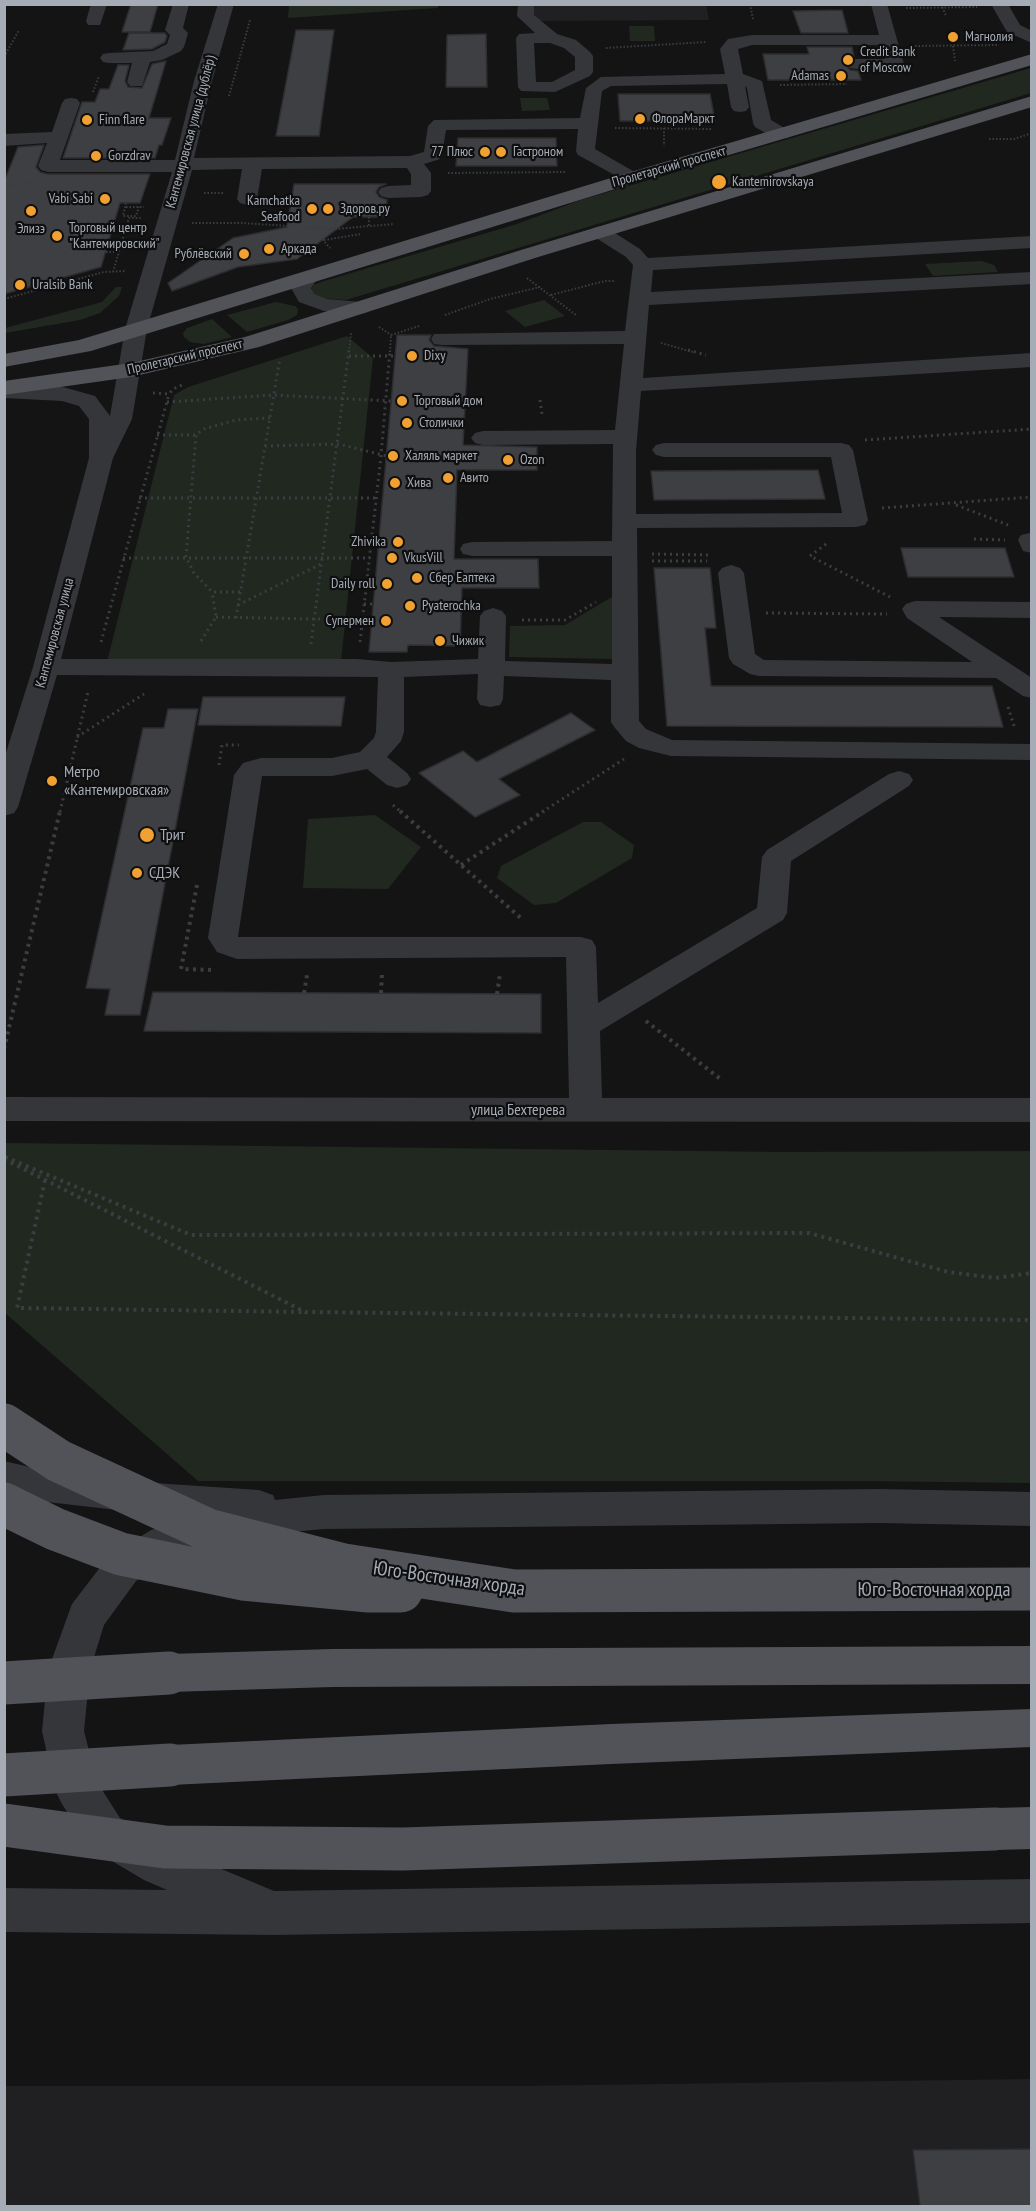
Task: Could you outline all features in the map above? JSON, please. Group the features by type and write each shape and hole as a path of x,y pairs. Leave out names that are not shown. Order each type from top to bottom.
{"main road":[{"name":"Пролетарский проспект","path":"8,360 83,346 631,178 1032,59"},
{"name":"Пролетарский проспект","path":"4,390 131,370 367,315 600,232 1032,101"},
{"name":"Юго-Восточная хорда","path":"4,1425 59,1461 208,1530 344,1565 514,1591 1032,1590"},
{"path":"4,1504 55,1529 121,1554 243,1579 369,1591 514,1591"},
{"path":"4,1683 169,1673 344,1668 1032,1665"},
{"path":"4,1775 600,1744 1032,1728"},
{"path":"4,1825 165,1847 403,1849 1013,1828"}],"street":[{"path":"109,58 156,56 175,47 179,33 174,30 181,4"},
{"name":"Кантемировская улица (дублёр)","path":"136,329 184,165 203,81 226,4"},
{"path":"526,4 525,16 551,38"},
{"path":"999,4 1005,25 1032,38"},
{"path":"856,64 896,64 880,9"},
{"path":"525,38 551,38 570,44 584,56 584,72 555,87 527,87 525,38"},
{"path":"740,107 729,49 734,43 752,40 889,40"},
{"path":"136,82 142,57"},
{"path":"631,178 585,151 594,114 595,88 607,81 747,80 756,85 762,123 781,134"},
{"path":"71,104 45,174 184,165 412,162 433,155 441,148 437,126 446,123 594,114"},
{"path":"4,140 59,137"},
{"path":"388,192 421,191 422,173 412,162"},
{"path":"247,199 253,163"},
{"path":"600,232 633,252 643,264 624,444 623,672 625,722 636,735 649,742 671,748 1032,752"},
{"path":"643,264 1032,242"},
{"name":"Пролетарский проспект","path":"308,278 301,288 306,298 324,305 367,315"},
{"path":"640,298 679,298 1032,278"},
{"name":"Кантемировская улица","path":"4,807 46,667 101,458 121,419 131,370 136,329"},
{"path":"442,339 634,337"},
{"path":"630,384 658,385 1032,360"},
{"name":"Кантемировская улица","path":"4,390 63,394 87,401 95,409 100,419 101,458"},
{"path":"483,438 624,444 657,451 841,450 856,520 624,521"},
{"path":"472,549 624,548"},
{"path":"724,567 736,613 742,658 759,668 1001,670"},
{"path":"905,612 1032,610"},
{"path":"905,612 916,613 1032,690"},
{"path":"490,699 493,618"},
{"path":"46,667 357,667 391,670 491,666 512,670 623,672"},
{"path":"391,670 390,732 387,741 370,758 353,764 332,767 261,767 253,769 248,775 223,938 228,945 237,949 581,947 586,1110"},
{"path":"370,758 394,791"},
{"path":"585,1024 772,913 777,857 899,780"},
{"name":"улица Бехтерева","path":"4,1109 1032,1110"},
{"path":"4,1477 38,1485 154,1499 324,1512"},
{"path":"274,1913 160,1866 105,1833 77,1790 63,1731 69,1670 86,1617 122,1569 165,1542 238,1520 324,1512 879,1506 1032,1509"},
{"path":"4,1910 274,1913 1032,1901"}],"path":[{"path":"880,9 941,6 995,8 999,10 1005,25"},
{"path":"941,6 946,16"},
{"path":"228,99 252,13"},
{"path":"4,57 19,30"},
{"path":"576,50 723,41 734,43"},
{"path":"953,46 956,65"},
{"path":"756,85 854,84"},
{"path":"664,128 664,150"},
{"path":"126,203 123,216 136,216 139,207"},
{"path":"126,207 145,207"},
{"path":"335,229 336,216"},
{"path":"369,217 369,226"},
{"path":"113,272 129,218 142,218"},
{"path":"112,229 147,229"},
{"path":"324,241 368,233"},
{"path":"106,252 118,252"},
{"path":"4,299 104,272 134,271"},
{"path":"443,316 480,302 540,287 524,276"},
{"path":"550,296 605,281 622,282"},
{"path":"367,315 391,335"},
{"path":"391,335 423,324"},
{"path":"308,667 352,329"},
{"path":"373,604 364,604 381,456 391,335"},
{"path":"236,618 280,354"},
{"path":"349,356 396,356"},
{"path":"4,1049 76,737 169,393"},
{"path":"167,402 273,395 391,401"},
{"path":"157,435 196,435 204,429 236,420 270,418"},
{"path":"860,440 1032,429"},
{"path":"196,435 186,557 194,573 212,592 216,617 363,620"},
{"path":"265,446 338,444 387,456"},
{"path":"856,520 877,509 1032,497"},
{"path":"139,498 376,498"},
{"path":"953,503 1025,531 1030,543"},
{"path":"371,544 378,543"},
{"path":"810,556 905,612"},
{"path":"123,558 370,558"},
{"path":"648,561 724,567"},
{"path":"238,605 322,564"},
{"path":"212,592 240,592"},
{"path":"493,618 565,620 603,597"},
{"path":"736,613 905,612"},
{"path":"461,865 649,742"},
{"path":"218,767 222,745 246,745"},
{"path":"394,791 461,865 530,926 531,947"},
{"path":"198,880 181,969 215,970"},
{"path":"371,971 382,971"},
{"path":"500,972 511,972"},
{"path":"622,1002 725,1083"},
{"path":"4,1158 305,1312"},
{"path":"4,1158 191,1235 808,1233 948,1272 994,1278 1032,1273"},
{"path":"45,1180 17,1308 1026,1320 1032,1322"},
{"path":"1026,1320 1032,1316"}],"shaded area":[{"path":"535,4 706,4 709,20 539,21 533,12"},
{"path":"289,6 438,6 438,8 288,18"},
{"path":"629,26 654,26 655,41 630,41"},
{"path":"1031,68 1031,93 346,300 318,298 311,292 313,285 324,281 517,224 581,200"},
{"path":"520,98 547,98 550,110 522,111"},
{"path":"981,261 994,265 998,272 933,276 925,264"},
{"path":"116,287 122,287 119,296 100,313 80,320 5,333 5,328 102,302"},
{"path":"544,300 565,316 525,327 505,311"},
{"path":"276,302 295,306 298,309 297,315 288,320 247,332 227,315"},
{"path":"212,319 232,337 204,344 190,342 184,337 183,333 187,328"},
{"path":"347,336 373,358 341,661 107,662 174,395 188,387"},
{"path":"615,595 613,659 509,657 510,626 565,625"},
{"path":"375,815 421,847 388,889 303,888 308,819"},
{"path":"583,822 601,822 634,845 632,858 556,903 534,905 497,878 501,866"},
{"path":"5,1143 783,1152 1031,1151 1031,1483 198,1481 5,1313"},
{"path":"1031,2079 1031,2206 5,2206 5,2086 520,2086"}],"building":[{"path":"131,4 158,4 150,32 122,32"},
{"path":"842,10 848,33 801,33 793,11"},
{"path":"296,30 334,30 319,136 276,136"},
{"path":"129,33 165,33 167,36 165,42 152,49 123,50"},
{"path":"486,34 487,87 446,87 447,35"},
{"path":"807,47 852,47 854,57 848,59 845,64 850,70 858,71 861,80 768,80 763,54 809,54"},
{"path":"166,61 149,118 171,118 155,158 63,158 82,102 95,102 100,89 109,89 118,65 129,65 125,81 128,87 142,88 152,64"},
{"path":"618,94 710,94 715,121 620,121"},
{"path":"458,138 556,138 557,166 456,166"},
{"name":"Торговый центр \"Кантемировский\"","path":"44,145 36,167 40,172 47,174 150,174 140,203 120,203 101,267 4,294 4,182 18,147"},
{"path":"294,184 386,184 379,187 376,192 379,197 387,200 386,217 353,217 297,259 238,267 172,291 168,283 233,238 287,227"},
{"path":"397,335 431,335 429,340 434,346 468,349 463,445 537,447 537,470 457,470 454,559 538,559 539,588 462,588 460,646 408,645 407,652 369,652"},
{"path":"818,470 825,499 654,500 651,471"},
{"path":"901,548 1005,548 1014,577 908,577"},
{"path":"654,568 710,568 716,628 705,628 711,686 992,686 1003,727 667,726"},
{"path":"203,697 345,697 341,726 198,725"},
{"path":"168,709 198,709 140,1015 105,1015 110,989 86,988 143,728 164,728"},
{"path":"571,713 595,730 499,779 520,795 475,817 419,773 463,751 477,762"},
{"path":"153,992 541,994 541,1033 144,1031"},
{"path":"1032,2149 1032,2206 920,2206 913,2150"}],"place":[{"name":"Магнолия","path":"953,37"},
{"name":"Credit Bank of Moscow","path":"848,60"},
{"name":"Adamas","path":"841,76"},
{"name":"ФлораМаркт","path":"640,119"},
{"name":"Finn flare","path":"87,120"},
{"name":"77 Плюс","path":"485,152"},
{"name":"Гастроном","path":"501,152"},
{"name":"Gorzdrav","path":"96,156"},
{"name":"Kantemirovskaya","path":"719,182"},
{"name":"Vabi Sabi","path":"105,199"},
{"name":"Kamchatka Seafood","path":"312,209"},
{"name":"Здоров.ру","path":"328,209"},
{"name":"Элизэ","path":"31,211"},
{"name":"Торговый центр \"Кантемировский\"","path":"57,236"},
{"name":"Аркада","path":"269,249"},
{"name":"Рублёвский","path":"244,254"},
{"name":"Uralsib Bank","path":"20,285"},
{"name":"Dixy","path":"412,356"},
{"name":"Торговый дом","path":"402,401"},
{"name":"Столички","path":"407,423"},
{"name":"Халяль маркет","path":"393,456"},
{"name":"Ozon","path":"508,460"},
{"name":"Авито","path":"448,478"},
{"name":"Хива","path":"395,483"},
{"name":"Zhivika","path":"398,542"},
{"name":"VkusVill","path":"392,558"},
{"name":"Сбер Еаптека","path":"417,578"},
{"name":"Daily roll","path":"387,584"},
{"name":"Pyaterochka","path":"410,606"},
{"name":"Супермен","path":"386,621"},
{"name":"Чижик","path":"440,641"},
{"name":"Метро «Кантемировская»","path":"52,781"},
{"name":"Трит","path":"147,835"},
{"name":"СДЭК","path":"137,873"}]}
